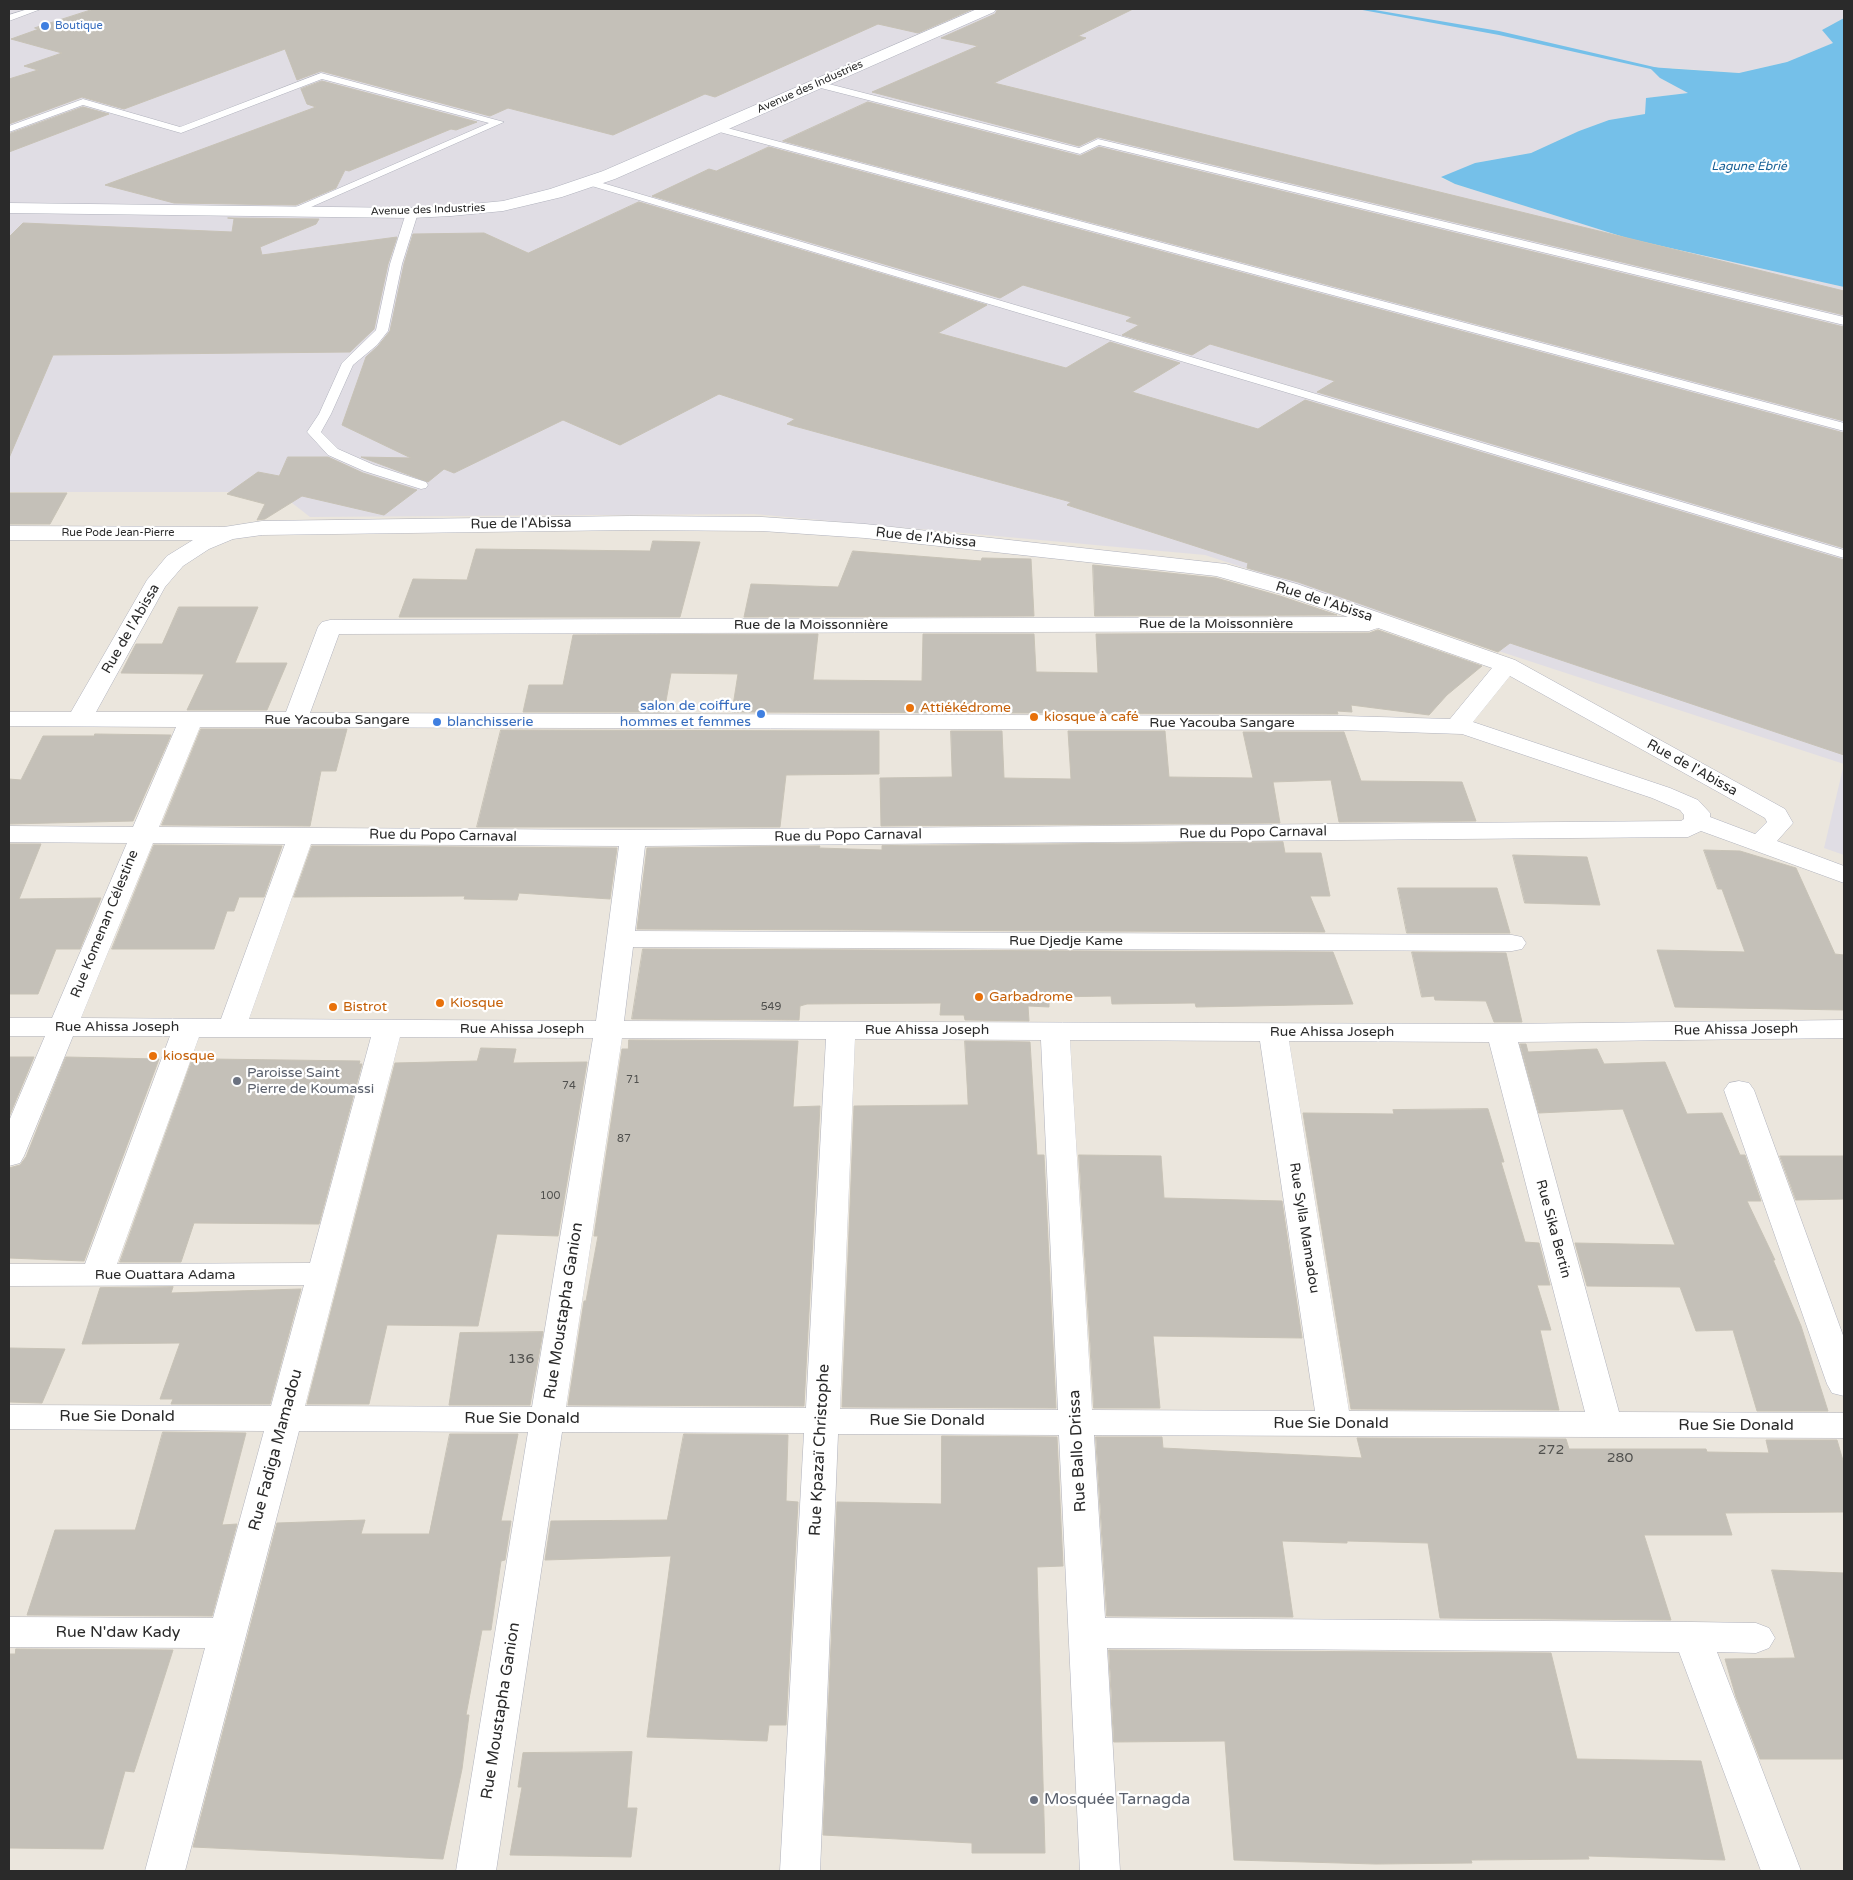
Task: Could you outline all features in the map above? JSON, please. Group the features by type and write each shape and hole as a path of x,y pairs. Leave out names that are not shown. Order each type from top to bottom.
{"street":[{"name":"Avenue des Industries","path":"9,208 412,213 502,206 589,182 989,9"},
{"name":"Rue de l'Abissa","path":"79,720 155,585 175,561 201,544 228,533 262,528 630,523 762,524 865,531 1218,569 1289,589 1392,624 1507,665 1776,814 1780,823 1760,844"},
{"name":"Rue Pode Jean-Pierre","path":"9,533 228,533"},
{"name":"Rue de la Moissonnière","path":"295,720 330,627 1392,624"},
{"path":"1451,726 1507,665"},
{"name":"Rue Yacouba Sangare","path":"9,719 1342,723 1451,726 1541,752 1661,793 1690,805 1697,813 1693,825"},
{"name":"Rue Komenan Célestine","path":"9,1156 142,833 191,720"},
{"path":"1693,825 1760,844 1844,875"},
{"name":"Rue du Popo Carnaval","path":"9,834 142,833 634,838 1693,825"},
{"path":"232,1028 301,835"},
{"name":"Rue Moustapha Ganion","path":"476,1871 609,1029 634,838"},
{"name":"Rue Djedje Kame","path":"621,939 1512,943"},
{"name":"Rue Ahissa Joseph","path":"9,1027 1501,1032 1844,1029"},
{"path":"97,1276 188,1027"},
{"name":"Rue Fadiga Mamadou","path":"165,1871 388,1028"},
{"name":"Rue Kpazaï Christophe","path":"800,1871 841,1030"},
{"name":"Rue Ballo Drissa","path":"1055,1031 1100,1871"},
{"name":"Rue Sylla Mamadou","path":"1273,1031 1334,1424"},
{"name":"Rue Sika Bertin","path":"1501,1032 1606,1426"},
{"path":"1739,1090 1844,1384"},
{"name":"Rue Ouattara Adama","path":"9,1275 322,1274"},
{"name":"Rue Sie Donald","path":"9,1416 1844,1426"},
{"name":"Rue N'daw Kady","path":"9,1632 227,1633"},
{"path":"1087,1633 1756,1638"},
{"path":"1692,1637 1780,1871"}],"lane":[{"path":"9,18 36,9"},
{"path":"9,129 83,102 181,130 321,76 499,122 293,212"},
{"path":"817,84 1080,151 1098,142 1844,321"},
{"path":"716,128 1844,428"},
{"path":"589,182 1844,554"},
{"path":"412,213 396,264 382,331 348,363 325,414 314,432 333,452 369,468 421,485"}],"shaded area":[{"path":"9,9 1844,9 1844,18 1822,30 1834,43 1787,62 1739,73 1671,68 1660,78 1689,93 1647,98 1645,114 1609,120 1579,131 1531,153 1475,163 1441,178 1630,239 1844,287 1844,764 1205,555 754,514 310,517 278,492 9,492"},
{"path":"1844,764 1844,855 1824,848"}],"water":[{"name":"Lagune Ébrié","path":"1844,18 1844,287 1630,239 1455,184 1441,177 1475,163 1531,153 1579,131 1609,120 1645,114 1646,98 1688,93 1660,78 1649,67 1739,73 1787,62 1833,43 1822,30"}],"building":[{"path":"94,9 973,9 918,33 878,24 715,97 705,94 613,135 508,108 490,116 321,71 297,80 285,49 124,109 82,97 9,124 9,79 38,70 24,66 62,53 11,39 39,29 35,28"},
{"path":"998,9 1133,9 1078,36 1086,38 994,83 1844,291 1844,315 1098,137 1079,146 872,92 978,46 941,38 995,14"},
{"path":"322,81 477,122 456,130 451,129 349,171 345,170 336,188 296,205 174,203 105,185 316,107 307,104 301,89"},
{"path":"868,102 1080,156 1099,147 1844,327 1844,421 783,141"},
{"path":"83,107 109,114 9,152 9,134"},
{"path":"769,147 1844,433 1844,548 1317,392 1335,381 1210,344 1192,355 1122,335 1139,325 1126,321 1132,317 1023,285 1000,298 652,196 709,169 716,171"},
{"path":"639,202 987,305 938,333 1066,368 1110,342 1180,363 1132,392 1258,429 1305,400 1844,560 1844,755 1510,643 1498,652 1298,582 1247,568 1248,563 1067,505 1071,502 787,424 795,419 719,394 620,445 563,420 454,473 444,469 428,482 361,457 411,458 342,425 366,357 390,331 404,264 413,234 484,233 528,253"},
{"path":"228,218 319,219 316,224 260,247 262,255 397,237 388,264 374,329 350,352 53,355 9,458 9,237 23,223 232,232 234,219"},
{"path":"288,457 328,457 363,473 417,490 384,515 302,496 265,519 257,520 265,504 227,494 258,472 279,476"},
{"path":"9,493 67,493 50,524 9,524"},
{"path":"653,541 700,542 680,617 399,617 413,579 467,580 476,549 650,551"},
{"path":"853,551 981,561 982,558 1031,559 1034,616 744,617 751,584 838,587"},
{"path":"1093,565 1216,578 1280,596 1337,615 1095,616"},
{"path":"179,607 258,607 235,663 287,663 267,710 187,710 204,674 121,673 136,644 162,644"},
{"path":"1378,630 1482,666 1447,695 1429,715 1351,705 1352,712 1337,711 1338,714 732,712 738,674 671,673 664,712 523,712 529,685 563,685 573,635 818,634 813,680 922,681 923,634 1034,634 1036,672 1098,673 1096,634 1369,633"},
{"path":"201,729 347,729 336,771 321,771 310,826 162,825"},
{"path":"501,730 879,731 879,774 786,775 780,827 477,827"},
{"path":"951,731 1002,731 1004,778 1068,779 1071,779 1068,731 1165,731 1169,777 1253,778 1243,732 1344,732 1361,781 1462,782 1476,821 1339,822 1331,780 1273,782 1280,823 881,826 880,778 952,777"},
{"path":"95,734 171,735 133,821 9,824 9,779 21,780 43,736 94,736"},
{"path":"1283,842 1285,853 1321,853 1330,896 1310,896 1325,932 637,929 647,848 820,846 819,848 882,850 882,846"},
{"path":"9,844 41,844 19,899 101,898 80,949 56,949 38,994 9,994"},
{"path":"154,845 282,846 264,897 239,897 234,911 227,911 214,949 112,949"},
{"path":"312,846 617,848 610,899 519,893 517,900 464,899 465,896 294,897"},
{"path":"1704,850 1740,851 1796,868 1835,954 1844,955 1844,1010 1675,1007 1657,950 1745,952 1722,889 1718,889"},
{"path":"1513,855 1587,857 1600,905 1525,903"},
{"path":"1398,888 1497,888 1510,933 1407,933"},
{"path":"643,949 1333,952 1353,1004 1196,1007 1195,1003 1112,1004 1111,996 1049,997 1049,1007 1028,1006 1029,1021 965,1020 964,1015 940,1015 941,1003 807,1004 800,1006 799,1020 632,1019"},
{"path":"1412,952 1506,953 1522,1022 1494,1022 1486,1001 1435,1000 1434,996 1422,997"},
{"path":"629,1040 798,1041 793,1107 820,1106 804,1406 568,1405 584,1301 586,1301 598,1236 594,1236 622,1049 628,1049"},
{"path":"965,1041 1030,1042 1037,1155 1044,1155 1056,1408 842,1407 854,1106 968,1105"},
{"path":"1520,1044 1526,1044 1528,1052 1597,1049 1604,1064 1665,1062 1687,1114 1722,1113 1740,1155 1745,1155 1761,1201 1747,1201 1775,1260 1773,1260 1801,1326 1828,1411 1757,1411 1733,1330 1696,1331 1680,1287 1587,1286 1575,1243 1675,1245 1623,1109 1539,1113"},
{"path":"481,1048 516,1049 513,1063 587,1062 558,1236 497,1234 478,1326 387,1325 369,1404 307,1404 395,1063 477,1061"},
{"path":"194,1055 211,1056 210,1059 360,1061 359,1064 362,1064 319,1224 194,1223 181,1262 120,1262"},
{"path":"9,1057 34,1057 9,1117"},
{"path":"66,1057 159,1059 84,1261 9,1258 9,1168 20,1165 26,1157"},
{"path":"1488,1109 1504,1162 1501,1162 1525,1242 1539,1243 1550,1285 1537,1285 1551,1330 1540,1330 1559,1410 1351,1409 1303,1113 1394,1114 1393,1110"},
{"path":"1079,1155 1161,1156 1164,1198 1282,1201 1302,1338 1153,1336 1160,1408 1094,1408"},
{"path":"1780,1156 1844,1156 1844,1199 1796,1200"},
{"path":"173,1287 171,1293 301,1289 270,1404 171,1404 173,1399 160,1399 180,1343 82,1344 100,1288"},
{"path":"543,1332 530,1405 449,1405 460,1333"},
{"path":"9,1348 65,1349 42,1403 9,1402"},
{"path":"163,1432 246,1433 222,1525 237,1524 212,1616 27,1615 55,1530 135,1530"},
{"path":"450,1434 518,1434 501,1521 511,1521 505,1560 501,1561 491,1630 482,1630 466,1715 469,1715 462,1769 443,1859 193,1847 277,1523 365,1520 361,1534 429,1534"},
{"path":"684,1434 788,1435 786,1501 798,1502 786,1725 769,1725 767,1741 647,1737 671,1556 545,1560 551,1521 667,1520"},
{"path":"942,1436 1057,1437 1063,1566 1037,1567 1045,1853 972,1853 972,1843 823,1835 837,1502 941,1504"},
{"path":"1096,1437 1162,1437 1163,1448 1362,1458 1357,1438 1566,1439 1569,1449 1706,1449 1707,1452 1769,1453 1766,1440 1837,1440 1844,1464 1844,1512 1725,1513 1732,1535 1644,1535 1671,1620 1440,1618 1428,1543 1347,1541 1347,1543 1282,1541 1293,1617 1107,1616"},
{"path":"1772,1570 1844,1573 1844,1759 1760,1759 1736,1697 1725,1659 1795,1658"},
{"path":"16,1649 173,1650 134,1772 125,1771 103,1849 9,1848 9,1654 15,1654"},
{"path":"1109,1650 1551,1653 1577,1759 1701,1761 1725,1860 1588,1856 1589,1859 1471,1860 1472,1863 1376,1864 1234,1860 1225,1741 1114,1742"},
{"path":"632,1752 627,1808 637,1808 631,1857 510,1855 522,1787 518,1787 523,1753"}],"waterway":[{"path":"1360,9 1499,33 1664,70"}],"place":[{"name":"Boutique","path":"45,26"},
{"name":"Attiékédrome","path":"910,708"},
{"name":"salon de coiffure hommes et femmes","path":"761,714"},
{"name":"kiosque à café","path":"1034,717"},
{"name":"blanchisserie","path":"437,722"},
{"name":"Garbadrome","path":"979,997"},
{"name":"Kiosque","path":"440,1003"},
{"name":"Bistrot","path":"333,1007"},
{"name":"kiosque","path":"153,1056"},
{"name":"Paroisse Saint Pierre de Koumassi","path":"237,1081"},
{"name":"Mosquée Tarnagda","path":"1034,1800"}]}
